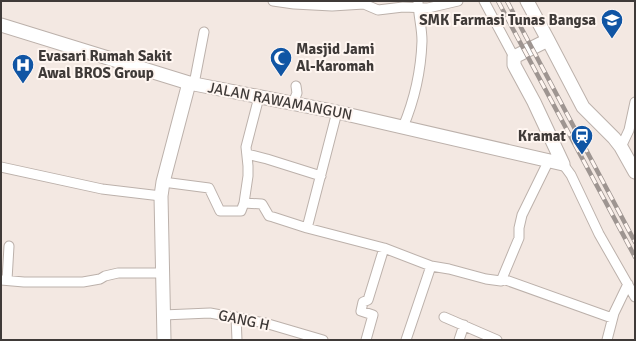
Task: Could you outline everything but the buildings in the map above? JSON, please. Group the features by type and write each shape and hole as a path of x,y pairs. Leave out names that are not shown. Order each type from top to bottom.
{"street":[{"path":"273,1 294,4 332,6 360,3 378,10 402,8 418,4 428,8 458,1"},
{"path":"484,1 514,57 514,65 534,102 563,164 571,175 599,234 635,297"},
{"path":"527,1 583,107 614,138 621,147 635,172"},
{"path":"403,127 410,110 420,63 422,40 418,4"},
{"name":"JALAN RAWAMANGUN","path":"1,25 191,83 337,112 563,164"},
{"path":"164,340 161,196 163,182 204,32"},
{"path":"514,57 548,40"},
{"path":"293,103 297,91 296,86"},
{"path":"163,182 209,188 220,211 241,211 244,203 248,176 246,143 260,97"},
{"path":"621,147 629,130 635,102"},
{"path":"307,228 337,112"},
{"path":"247,154 320,176"},
{"path":"244,203 262,204 270,216 307,228 384,248 431,266 449,268 494,281 501,281 519,238 519,228 522,215 549,160"},
{"path":"1,167 102,189 161,196"},
{"path":"9,246 4,280 24,282 84,282 118,273 162,272"},
{"path":"366,340 372,315 361,311 363,302 368,300 384,248"},
{"path":"406,340 431,266"},
{"path":"503,278 612,318"},
{"path":"607,340 612,318 628,284"},
{"name":"GANG H","path":"163,315 210,313 236,317 265,323 323,340"},
{"path":"236,317 237,340"},
{"path":"444,317 497,340"},
{"path":"459,340 464,325"}],"railway":[{"path":"498,1 635,257"},
{"path":"507,1 635,242"}],"place":[{"name":"SMK Farmasi Tunas Bangsa","path":"612,40"},
{"name":"Masjid Jami Al-Karomah","path":"281,78"},
{"name":"Evasari Rumah Sakit Awal BROS Group","path":"23,84"},
{"name":"Kramat","path":"582,156"}]}
